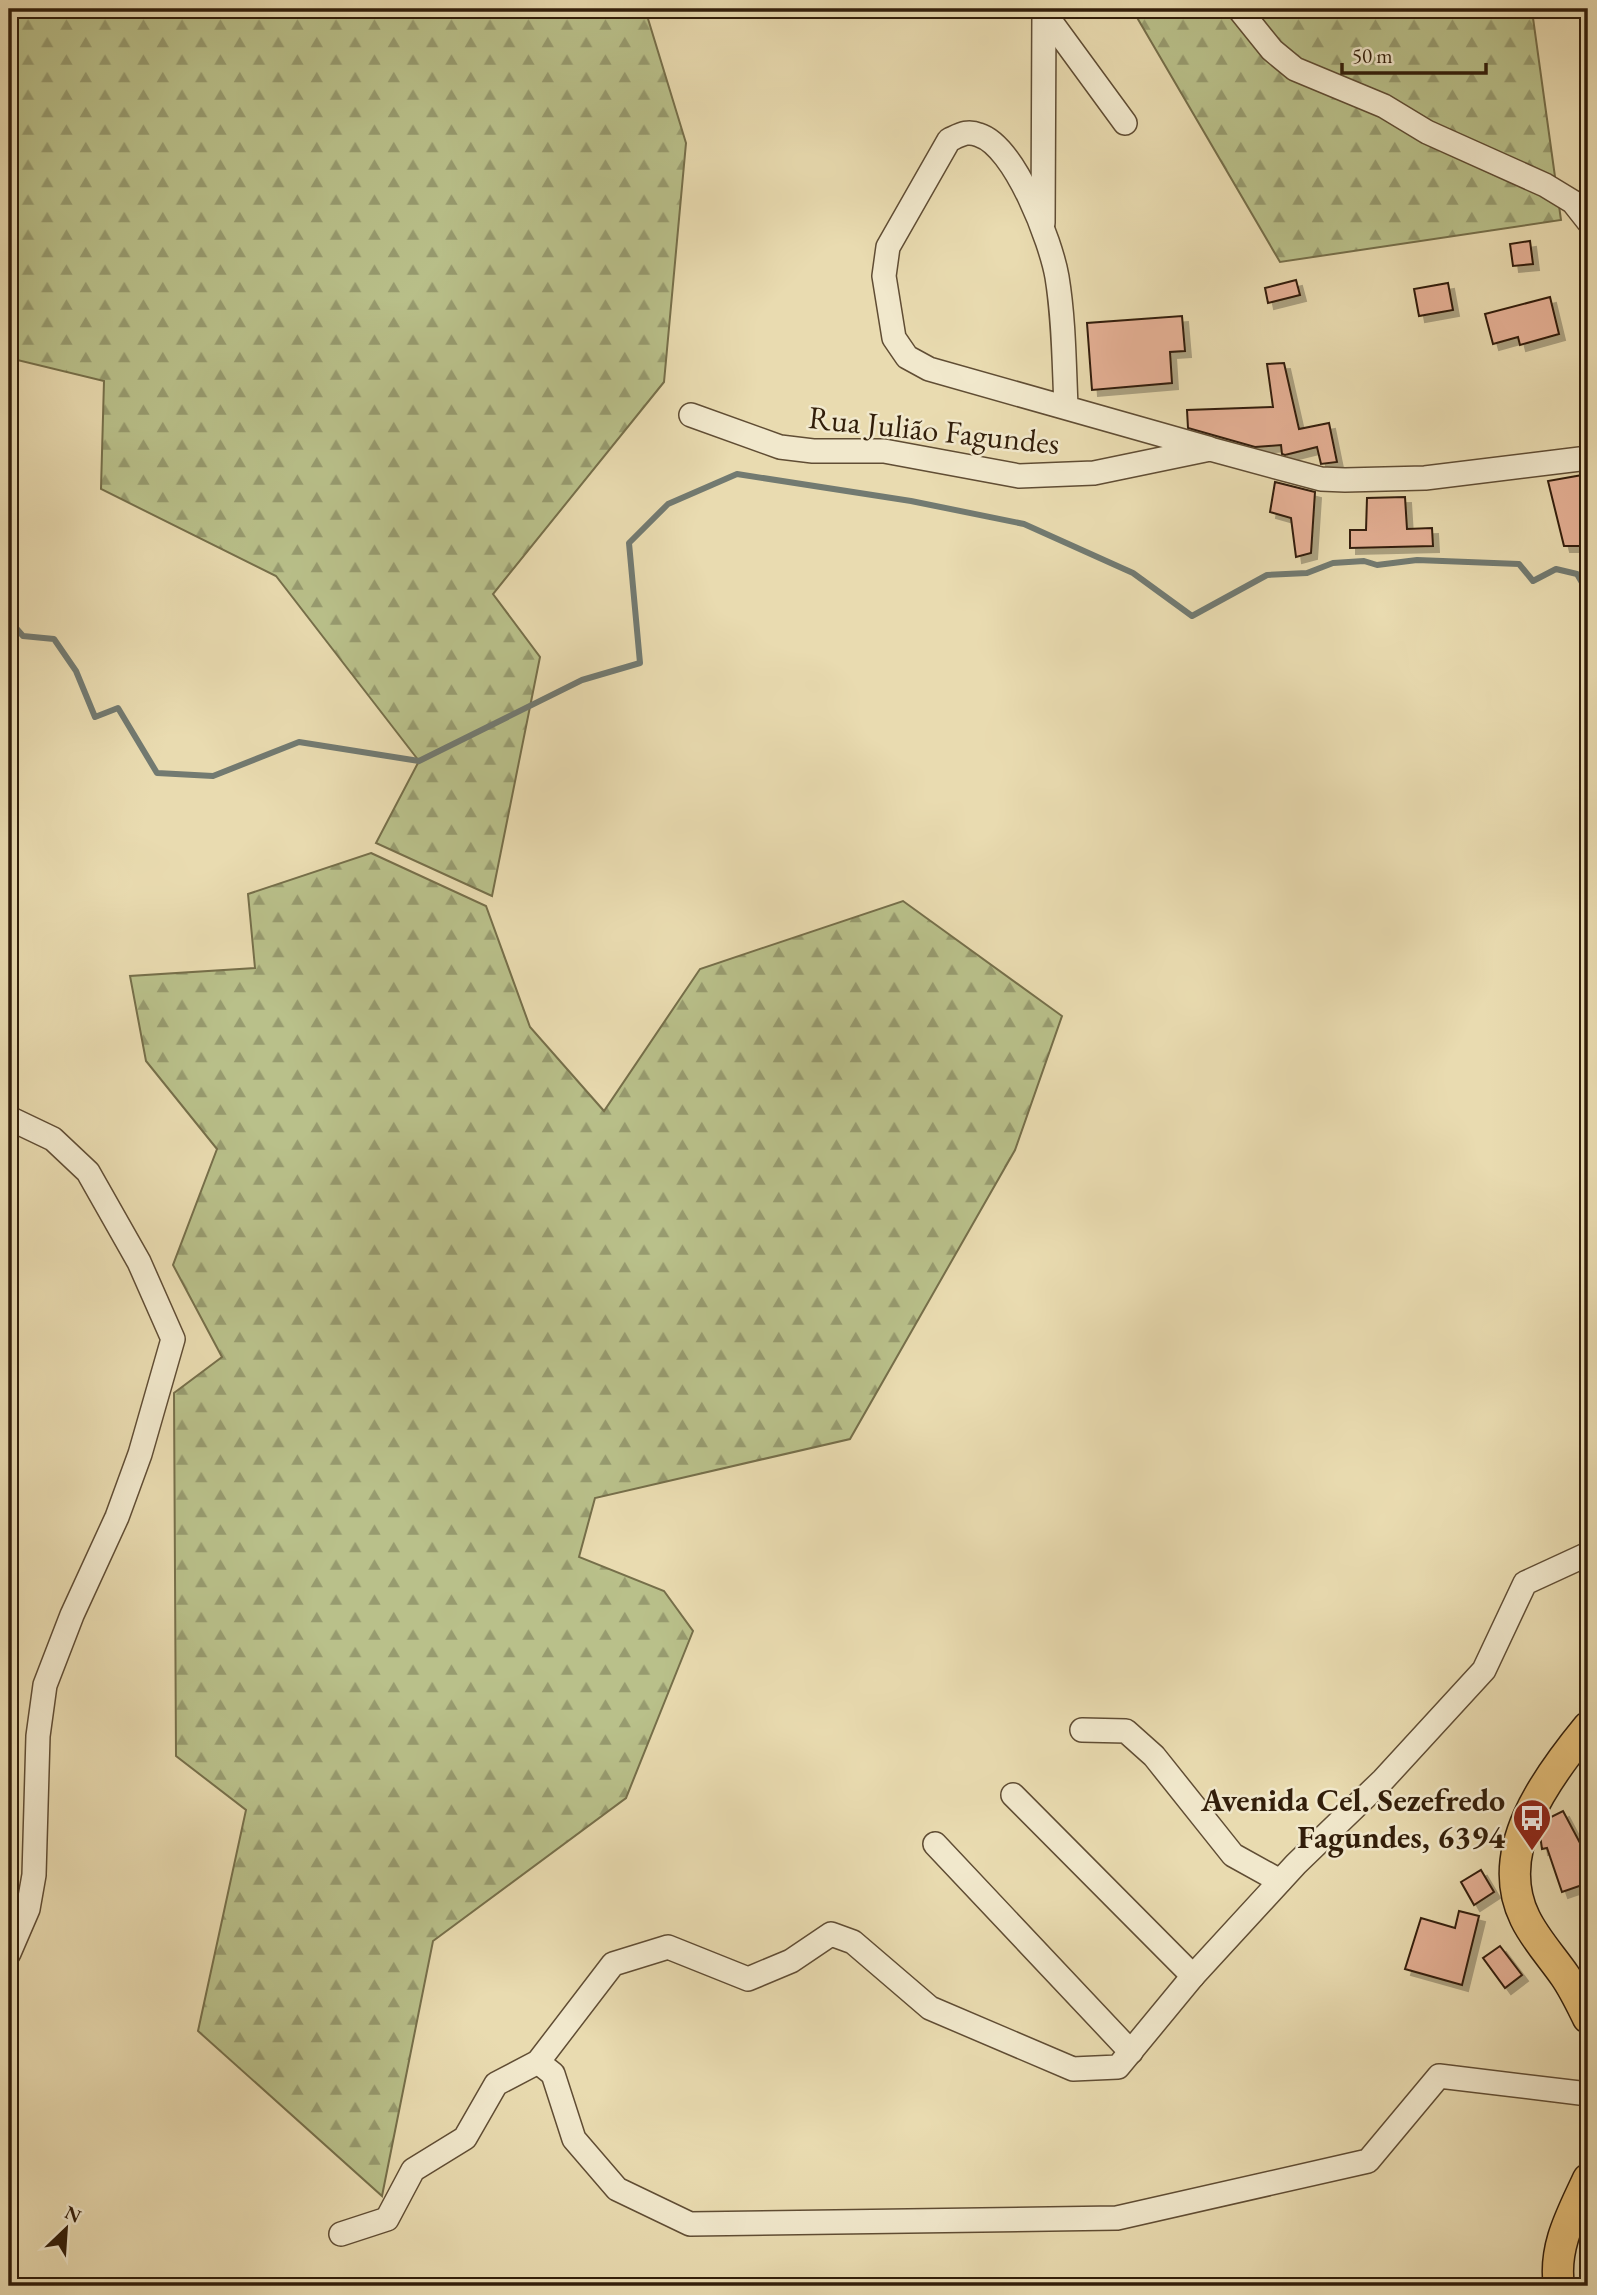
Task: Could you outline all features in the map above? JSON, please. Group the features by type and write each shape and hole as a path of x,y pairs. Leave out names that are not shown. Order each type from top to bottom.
{"main road":[{"path":"1588,1727 1564,1756 1536,1803 1516,1849 1514,1884 1525,1919 1567,1979 1588,2018"},
{"path":"1559,2286 1557,2271 1561,2238 1588,2179"}],"street":[{"path":"1239,9 1272,50 1295,69 1384,106 1427,132 1545,185 1573,202 1588,221"},
{"path":"1042,11 1125,123"},
{"path":"1042,11 1043,229"},
{"path":"1066,406 1057,275 1043,229 1017,176 998,146 981,135 966,132 949,140 888,247 884,276 894,338 907,357 929,369 1210,449"},
{"name":"Rua Julião Fagundes","path":"691,415 780,447 813,451 884,451 1019,476 1094,473 1210,449 1321,479 1345,480 1425,478 1588,458"},
{"path":"9,1118 53,1139 88,1172 139,1262 173,1339 140,1454 117,1517 72,1615 45,1685 38,1737 34,1875 28,1909 9,1953"},
{"path":"341,2234 387,2219 413,2170 465,2138 496,2084 538,2062 613,1964 668,1947 748,1979 791,1961 831,1934 853,1942 930,2008 1073,2069 1118,2067 1193,1976 1280,1881 1383,1780 1484,1670 1525,1583 1588,1554"},
{"path":"1082,1730 1126,1731 1154,1756 1233,1855 1280,1881"},
{"path":"1013,1795 1193,1976"},
{"path":"935,1844 1131,2052"},
{"path":"538,2062 553,2074 574,2138 617,2189 690,2224 1116,2218 1368,2161 1438,2076 1588,2094"}],"green space":[{"path":"9,9 645,9 686,143 664,382 493,594 540,657 492,896 376,843 419,761 276,576 101,489 104,381 9,358"},
{"path":"1132,9 1560,9 1533,18 1561,220 1280,262"},
{"path":"371,853 486,906 530,1027 604,1111 700,969 903,901 1062,1016 1015,1150 850,1439 595,1498 579,1557 664,1591 693,1631 626,1798 433,1941 382,2196 198,2031 246,1810 176,1756 174,1393 222,1357 173,1265 217,1149 146,1061 130,976 255,968 248,894"}],"building":[{"path":"1530,241 1533,264 1513,266 1510,244"},
{"path":"1296,280 1300,295 1268,303 1265,288"},
{"path":"1448,283 1453,310 1419,316 1414,289"},
{"path":"1550,297 1559,334 1520,345 1518,337 1493,344 1485,314"},
{"path":"1182,316 1185,351 1170,352 1172,383 1092,390 1087,323"},
{"path":"1284,363 1299,429 1329,423 1337,462 1321,464 1317,447 1285,455 1282,454 1281,445 1255,447 1188,428 1187,410 1273,407 1267,364"},
{"path":"1588,474 1588,546 1564,546 1548,481"},
{"path":"1275,482 1315,492 1311,553 1296,557 1291,518 1270,512"},
{"path":"1405,497 1407,529 1432,528 1433,546 1350,548 1350,530 1366,530 1367,498"},
{"path":"1563,1811 1588,1858 1588,1883 1562,1892 1547,1848 1542,1849 1540,1835 1551,1817"},
{"path":"1481,1870 1494,1892 1474,1905 1461,1882"},
{"path":"1459,1911 1479,1916 1462,1985 1405,1969 1421,1918 1455,1928"},
{"path":"1500,1946 1522,1975 1505,1988 1483,1958"}],"waterway":[{"path":"9,620 23,636 54,639 76,671 95,717 118,708 157,773 213,776 299,742 419,761 582,680 640,663 629,543 668,504 737,474 911,501 1024,524 1133,573 1192,616 1267,575 1307,573 1333,563 1364,561 1377,565 1417,560 1519,564 1533,581 1556,569 1577,574 1588,593"}],"place":[{"name":"Avenida Cel. Sezefredo Fagundes, 6394","path":"1532,1852"}]}
